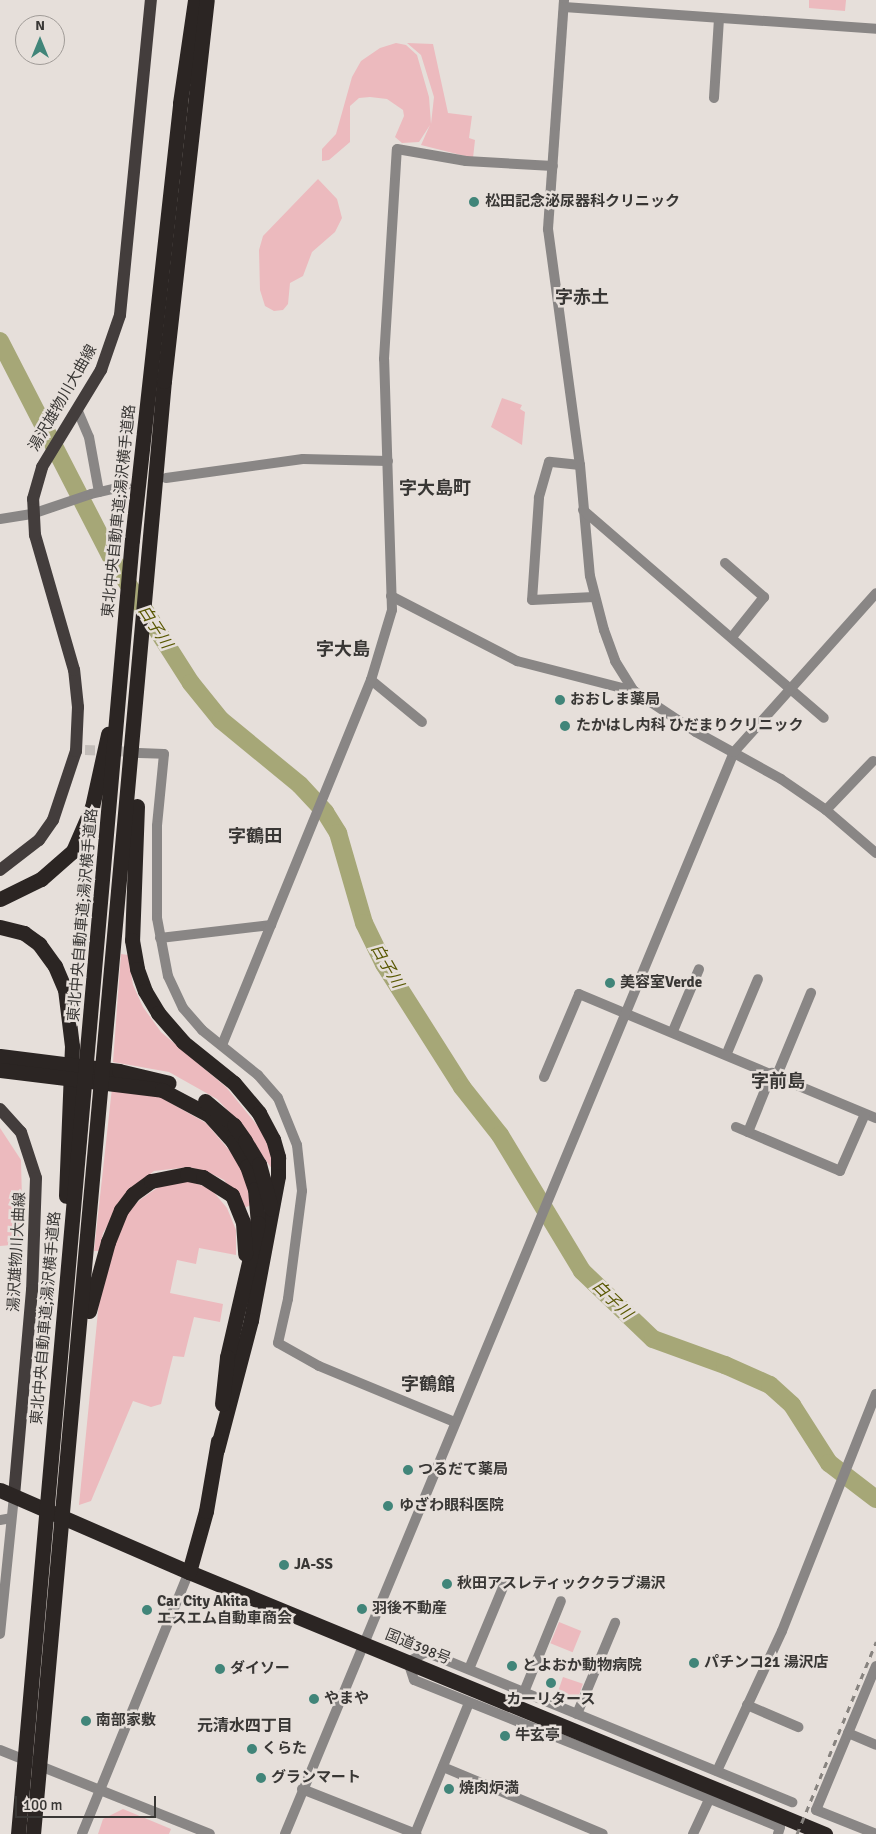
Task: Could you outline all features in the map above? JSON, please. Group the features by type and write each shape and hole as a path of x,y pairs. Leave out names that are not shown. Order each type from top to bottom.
{"highway":[{"name":"東北中央自動車道;湯沢横手道路","path":"18,1834 63,1324 62,1264 78,1101 89,1047 132,540 180,103 195,0"},
{"path":"189,1572 217,1450 242,1361 278,1176 278,1157 273,1139 258,1113 234,1083 183,1042 158,1013 137,970 132,940 140,675 147,573 180,222 207,0"},
{"path":"33,1834 140,675"},
{"path":"0,899 41,879 73,850 92,807 120,682"},
{"path":"0,927 32,938 55,966 71,1016 78,1101"},
{"path":"0,1056 150,1077 196,1094 228,1119 245,1141 259,1164 272,1212"},
{"path":"0,1070 162,1090 209,1115 233,1142 247,1166 255,1189 258,1223 227,1357 217,1450"},
{"path":"78,1349 108,1242 121,1210 133,1194 151,1181 187,1174 203,1177 232,1196 243,1222 247,1270"},
{"name":"国道398号","path":"7,1493 189,1572 825,1834"}],"main road":[{"name":"湯沢雄物川大曲線","path":"0,870 39,840 53,820 81,751 74,670 35,535 32,514 42,467 101,370 120,315 152,0"},
{"name":"湯沢雄物川大曲線","path":"0,1110 21,1132 36,1178 32,1290 7,1493"}],"street":[{"path":"634,691 615,661 594,597 583,510 580,465 548,229 564,4 719,18 876,29"},
{"path":"714,98 719,18"},
{"path":"222,1045 371,680 392,610 388,460 384,400 385,303 397,149 466,161 553,166"},
{"path":"78,409 89,437 95,493"},
{"path":"166,478 303,459 388,460"},
{"path":"580,465 549,462 539,498 532,600 594,597"},
{"path":"0,519 32,514 95,493 126,486"},
{"path":"583,510 824,718"},
{"path":"726,563 764,597 732,637"},
{"path":"285,1834 302,1789 539,1225 589,1098 734,752 876,593"},
{"path":"391,596 517,661 634,691 696,732 734,752 826,810 876,853"},
{"path":"371,680 422,722"},
{"path":"139,753 164,754 157,826 160,938 168,976 179,1001 202,1030 258,1075 278,1098 290,1122 301,1165 302,1191 288,1299 278,1343 320,1366 455,1422"},
{"path":"826,810 873,761"},
{"path":"160,938 271,925"},
{"path":"673,1031 699,969"},
{"path":"726,1053 758,979"},
{"path":"748,1132 812,993"},
{"path":"544,1076 579,994 726,1053 876,1118"},
{"path":"736,1127 840,1171 865,1114"},
{"path":"717,1771 782,1631 876,1394"},
{"path":"0,1634 11,1518 7,1493"},
{"path":"0,1520 11,1518"},
{"path":"82,1834 99,1787 189,1572"},
{"path":"469,1669 506,1580"},
{"path":"524,1692 561,1601"},
{"path":"577,1714 616,1623"},
{"path":"778,1834 780,1827 414,1680 408,1662 426,1652 792,1802"},
{"path":"806,1834 876,1666"},
{"path":"302,1789 415,1834 469,1703"},
{"path":"748,1706 798,1727"},
{"path":"848,1734 876,1745"},
{"path":"0,1750 99,1787 210,1834"},
{"path":"443,1767 602,1834"},
{"path":"693,1834 708,1799"},
{"path":"816,1810 876,1834"}],"shaded area":[{"path":"809,0 846,0 845,11 809,8"},
{"path":"396,43 406,45 417,55 429,97 431,124 434,97 421,55 407,43 433,44 448,113 472,116 469,138 475,140 473,158 421,145 430,125 419,142 402,143 395,137 404,116 403,110 387,99 370,97 359,98 350,106 350,142 329,160 322,161 322,149 336,134 352,77 361,61 380,48"},
{"path":"318,179 337,199 342,218 335,232 312,252 303,276 290,283 288,304 283,310 274,311 265,306 260,290 259,250 263,236"},
{"path":"502,398 522,405 520,409 525,412 522,445 491,427"},
{"path":"121,954 128,955 133,985 143,1007 161,1032 226,1087 261,1130 273,1157 275,1173 236,1119 217,1099 169,1072 113,1062"},
{"path":"112,1088 160,1097 206,1123 235,1157 245,1177 251,1205 244,1208 224,1180 208,1172 189,1167 154,1171 128,1192 103,1233 99,1251 94,1251"},
{"path":"0,1128 21,1160 23,1244 0,1246"},
{"path":"187,1180 211,1189 227,1208 236,1230 236,1255 199,1248 196,1264 177,1260 170,1293 223,1304 220,1322 194,1317 184,1357 173,1356 161,1404 151,1407 133,1401 91,1501 79,1505 100,1291 111,1246 128,1211 141,1199 163,1184"},
{"path":"559,1622 581,1631 573,1652 550,1643"},
{"path":"563,1677 583,1684 577,1700 557,1693"},
{"path":"123,1809 171,1829 169,1834 98,1834 103,1819"}],"waterway":[{"name":"白子川","path":"0,341 112,559 191,683 221,720 300,785 325,812 338,833 364,923 384,964 462,1087 500,1135 582,1271 653,1339 725,1365 770,1385 792,1405 829,1463 876,1499"}],"tunnel":[{"path":"85,750 136,752"}],"railway":[{"path":"797,1834 876,1642"}],"place":[{"name":"松田記念泌尿器科クリニック","path":"474,202"},
{"name":"おおしま薬局","path":"560,700"},
{"name":"たかはし内科 ひだまりクリニック","path":"565,726"},
{"name":"美容室Verde","path":"610,983"},
{"name":"つるだて薬局","path":"408,1470"},
{"name":"ゆざわ眼科医院","path":"388,1506"},
{"name":"JA-SS","path":"284,1565"},
{"name":"秋田アスレティッククラブ湯沢","path":"447,1584"},
{"name":"羽後不動産","path":"362,1609"},
{"name":"Car City Akita エスエム自動車商会","path":"147,1610"},
{"name":"パチンコ21 湯沢店","path":"694,1663"},
{"name":"とよおか動物病院","path":"512,1666"},
{"name":"ダイソー","path":"220,1669"},
{"name":"カーリタース","path":"551,1683"},
{"name":"やまや","path":"314,1699"},
{"name":"南部家敷","path":"86,1721"},
{"name":"牛玄亭","path":"505,1736"},
{"name":"くらた","path":"252,1749"},
{"name":"グランマート","path":"261,1778"},
{"name":"焼肉炉満","path":"449,1789"}],"district":[{"name":"字赤土","path":"582,297"},
{"name":"字大島町","path":"435,488"},
{"name":"字大島","path":"343,649"},
{"name":"字鶴田","path":"255,836"},
{"name":"字前島","path":"778,1081"},
{"name":"字鶴館","path":"428,1384"},
{"name":"元清水四丁目","path":"245,1726"}]}
